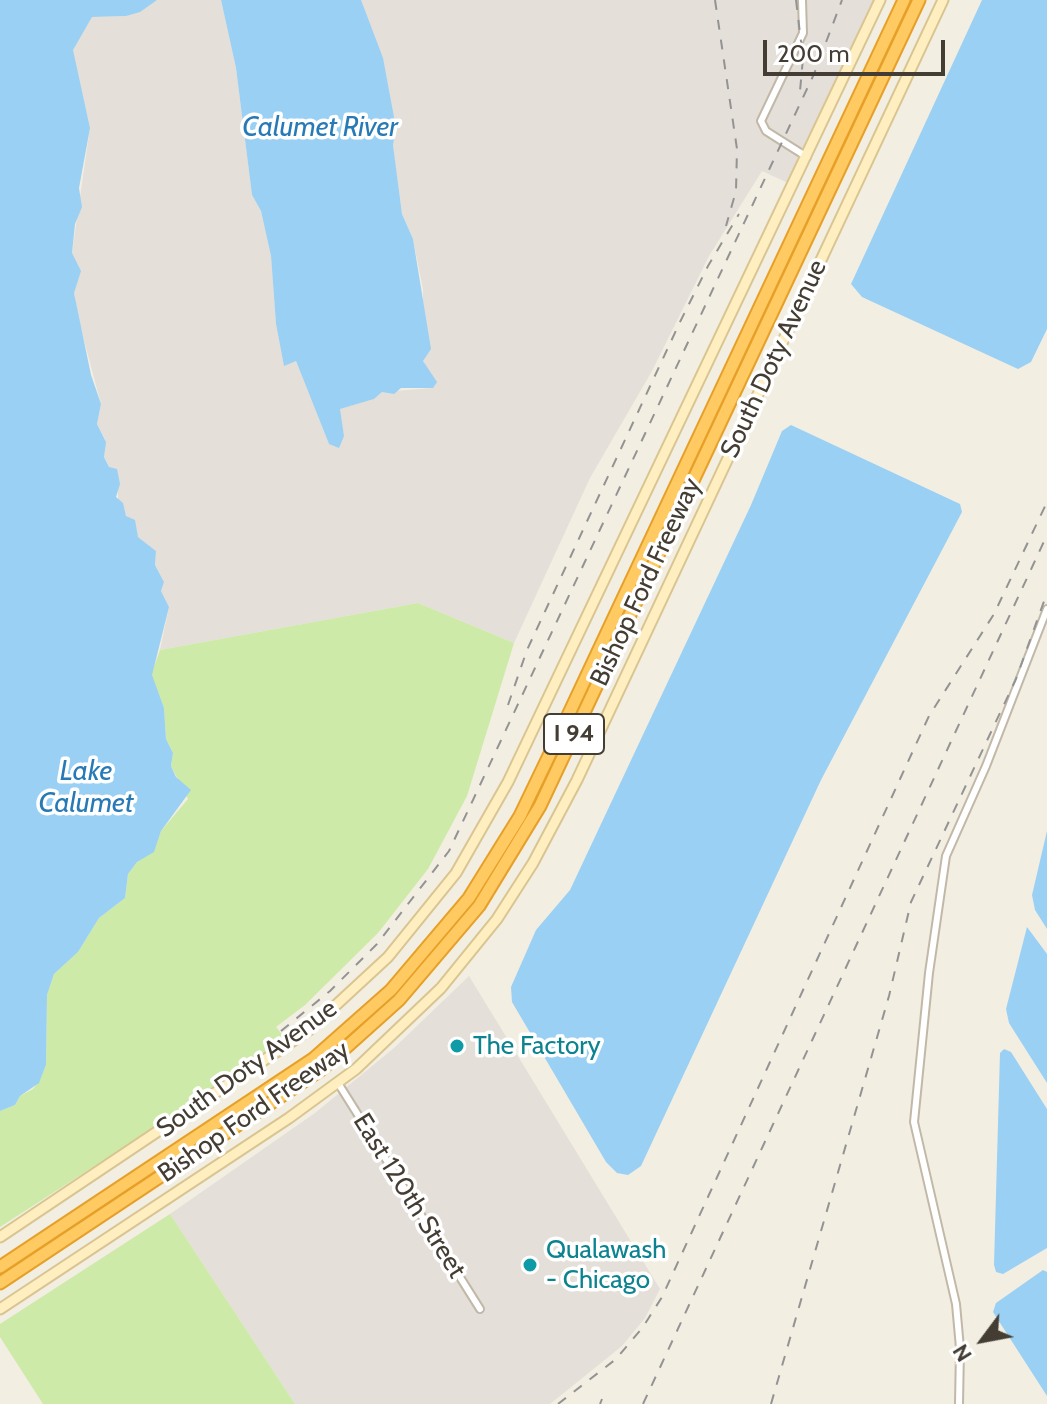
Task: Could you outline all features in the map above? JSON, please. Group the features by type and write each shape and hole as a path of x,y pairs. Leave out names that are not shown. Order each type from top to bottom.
{"highway":[{"name":"Bishop Ford Freeway","path":"0,1267 313,1059 391,990 469,898 520,816 545,765 904,0"},
{"name":"Bishop Ford Freeway","path":"0,1283 322,1069 399,1000 479,906 522,839 554,778 919,0"}],"street":[{"path":"802,0 803,33 761,121 766,131 807,157"},
{"name":"South Doty Avenue","path":"0,1237 309,1030 369,976 440,894 508,782 880,0"},
{"name":"South Doty Avenue","path":"0,1309 338,1083 392,1038 457,969 506,906 548,836 943,0"},
{"path":"959,1404 960,1348 956,1304 914,1122 929,973 946,856 986,766 1047,609"},
{"name":"East 120th Street","path":"338,1083 480,1309"}],"shaded area":[{"path":"157,0 221,0 236,68 252,195 261,211 271,256 276,324 284,365 296,361 329,444 344,436 339,409 374,399 382,392 433,388 423,360 423,289 413,239 402,214 393,145 396,128 361,0 876,0 788,183 762,171 709,256 652,371 590,478 514,643 418,603 160,650 169,607 161,591 164,582 155,565 156,551 138,537 118,500 118,473 109,467 104,457 105,439 97,424 101,404 79,321 74,293 77,276 72,253 90,128 72,50 92,17 126,16"},
{"path":"469,976 660,1289 645,1318 622,1346 550,1404 295,1404 170,1214 315,1113 394,1048"}],"green space":[{"path":"418,603 514,643 467,796 428,869 378,933 305,1005 276,1027 285,1038 245,1069 0,1227 0,1111 15,1105 20,1096 33,1089 46,1065 47,995 54,974 78,952 99,918 125,898 128,874 137,862 154,851 161,831 188,799 171,766 173,753 166,739 164,708 151,675 160,650"},
{"path":"170,1214 295,1404 43,1404 0,1337 0,1324"}],"water":[{"name":"Lake Calumet","path":"0,0 157,0 140,12 126,16 92,17 73,50 90,128 79,188 82,207 75,224 72,253 81,271 74,293 91,375 101,404 97,424 106,442 104,457 109,467 117,469 120,484 116,497 123,503 126,516 135,520 138,537 156,551 155,565 164,582 161,591 169,607 152,675 164,708 166,739 173,753 171,766 176,777 191,790 161,831 154,852 137,862 128,874 125,898 99,918 78,952 54,974 47,995 46,1065 39,1083 20,1096 15,1105 0,1111"},
{"name":"Calumet River","path":"221,0 361,0 383,58 396,128 393,145 402,214 413,239 431,349 423,361 437,382 433,388 401,388 394,394 382,392 374,399 340,409 344,436 339,448 329,444 296,361 284,366 276,324 271,256 261,211 252,195 236,68"},
{"path":"982,0 1047,0 1047,329 1031,362 1018,369 862,297 851,284"},
{"path":"791,425 960,504 962,512 821,780 641,1166 628,1175 617,1173 606,1162 512,1002 511,987 536,930 570,890 751,505 782,431"},
{"path":"1047,831 1047,929 1035,910 1032,895"},
{"path":"1027,927 1047,954 1047,1083 1009,1023 1006,1009"},
{"path":"1004,1049 1011,1052 1047,1109 1047,1248 1003,1274 996,1272 994,1265 1000,1053"},
{"path":"1043,1270 1047,1272 1047,1396 993,1312 996,1303"}],"railway":[{"path":"715,0 737,149 736,191 726,226"},
{"path":"796,0 803,58 800,91"},
{"path":"281,1031 330,991 377,944 449,851 814,74 842,0"},
{"path":"508,705 527,650 680,322 739,214"},
{"path":"558,1404 616,1359 643,1327 662,1297 929,716 994,614 1047,502"},
{"path":"643,1404 1047,535"},
{"path":"771,1404 889,996 911,902 1016,679 1047,593"},
{"path":"600,1404 602,1399"}],"place":[{"name":"The Factory","path":"457,1046"},
{"name":"Qualawash - Chicago","path":"530,1265"}]}
